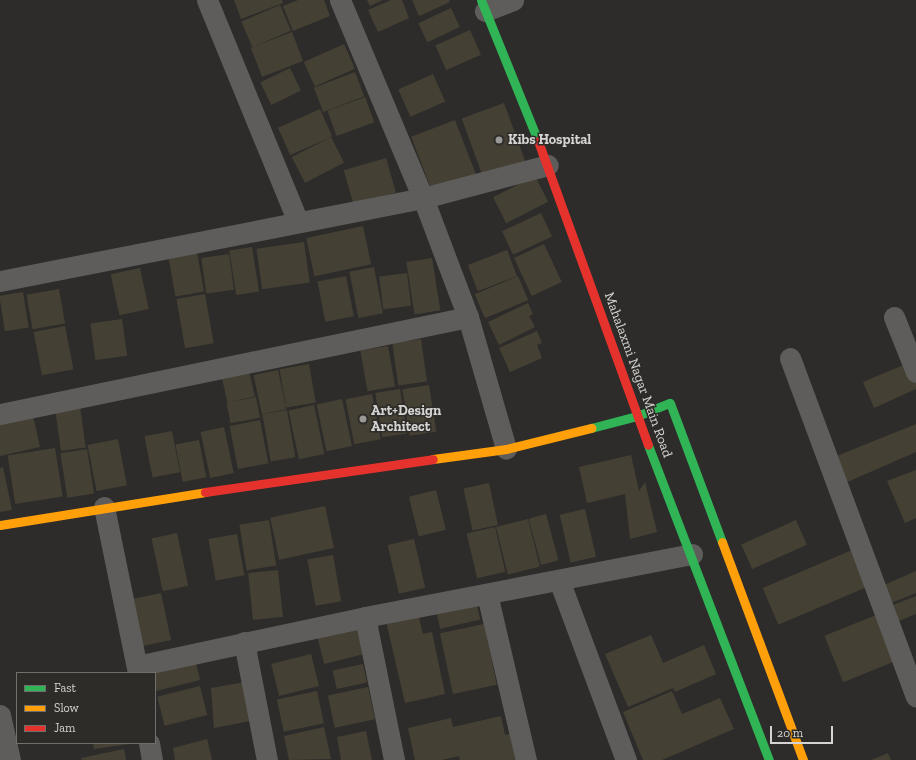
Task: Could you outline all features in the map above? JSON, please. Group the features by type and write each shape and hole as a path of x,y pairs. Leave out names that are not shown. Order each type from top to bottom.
{"street":[{"path":"207,0 298,222"},
{"path":"340,0 423,198 468,317 506,449"},
{"path":"483,6 513,0"},
{"name":"Mahalaxmi Nagar Main Road","path":"483,6 548,165 637,416 692,554 769,760"},
{"path":"0,281 423,198 548,165"},
{"path":"0,414 468,317"},
{"path":"894,317 916,372"},
{"path":"790,358 916,696"},
{"path":"0,525 104,507 506,449 637,416 670,403 802,760"},
{"path":"104,507 137,669 244,642 365,616 488,594 692,554"},
{"path":"559,580 626,760"},
{"path":"488,594 526,760"},
{"path":"365,616 394,760"},
{"path":"244,642 267,760"},
{"path":"0,715 10,760"},
{"path":"149,744 152,760"}],"building":[{"path":"234,0 282,0 283,3 241,19"},
{"path":"298,0 324,0 330,16 293,31 283,6"},
{"path":"367,0 383,0 370,6"},
{"path":"391,0 402,0 409,18 378,32 368,10"},
{"path":"412,0 449,0 450,2 419,16"},
{"path":"280,5 291,31 252,47 241,21"},
{"path":"451,8 460,27 427,42 418,23"},
{"path":"470,30 481,55 446,70 435,45"},
{"path":"292,32 303,61 262,77 251,48"},
{"path":"344,44 355,69 315,87 304,62"},
{"path":"290,68 301,90 271,105 260,82"},
{"path":"355,72 364,96 323,112 314,88"},
{"path":"433,74 445,101 410,117 398,89"},
{"path":"365,97 374,122 337,136 327,111"},
{"path":"504,103 525,161 483,177 462,118"},
{"path":"320,109 332,136 290,155 278,128"},
{"path":"455,120 477,176 433,193 411,137"},
{"path":"331,137 344,163 305,183 292,157"},
{"path":"386,158 396,193 354,205 344,170"},
{"path":"535,176 548,202 506,223 493,197"},
{"path":"541,213 552,237 513,255 502,231"},
{"path":"363,226 371,264 314,276 306,238"},
{"path":"304,242 310,283 262,289 256,249"},
{"path":"544,244 562,282 532,296 514,258"},
{"path":"252,247 259,291 236,295 229,251"},
{"path":"507,250 517,276 478,291 468,265"},
{"path":"197,252 204,291 175,296 168,257"},
{"path":"229,254 234,290 206,294 201,258"},
{"path":"432,258 440,310 415,314 406,262"},
{"path":"374,267 383,313 358,318 349,272"},
{"path":"140,268 149,309 119,315 111,274"},
{"path":"407,273 411,306 383,309 379,276"},
{"path":"346,276 354,316 325,322 318,282"},
{"path":"518,276 528,300 485,318 475,294"},
{"path":"59,289 65,323 33,329 27,295"},
{"path":"23,292 29,328 5,331 0,296"},
{"path":"205,294 214,343 185,348 176,299"},
{"path":"528,303 533,314 529,316 535,327 499,345 488,322"},
{"path":"122,319 127,356 95,360 90,323"},
{"path":"65,326 73,369 42,375 34,332"},
{"path":"537,331 542,343 537,345 542,358 510,372 499,348"},
{"path":"421,339 427,382 398,386 392,343"},
{"path":"388,346 395,386 368,391 360,351"},
{"path":"908,363 916,382 916,389 874,408 863,382"},
{"path":"309,364 316,402 286,408 279,369"},
{"path":"278,370 286,409 262,414 254,375"},
{"path":"249,371 255,396 228,403 222,377"},
{"path":"429,385 436,431 410,436 402,389"},
{"path":"400,389 407,433 382,437 375,393"},
{"name":"Art+Design Architect","path":"372,394 381,439 354,444 345,399"},
{"path":"256,397 260,418 231,423 227,403"},
{"path":"342,399 352,446 327,451 317,404"},
{"path":"314,405 324,454 299,459 289,410"},
{"path":"80,407 86,448 61,451 55,410"},
{"path":"287,410 295,457 271,462 262,414"},
{"path":"32,411 40,447 0,456 0,418"},
{"path":"260,420 268,463 238,469 230,426"},
{"path":"916,424 916,452 845,483 834,457"},
{"path":"224,427 234,473 210,478 201,432"},
{"path":"172,431 180,472 153,478 145,436"},
{"path":"118,439 127,485 97,491 88,445"},
{"path":"199,440 206,477 183,482 175,445"},
{"path":"55,448 63,496 15,504 8,456"},
{"path":"87,449 94,493 67,498 60,453"},
{"path":"631,455 639,491 645,482 657,532 630,539 625,494 587,503 579,467"},
{"path":"3,467 12,510 0,512 0,468"},
{"path":"916,470 916,518 905,523 887,481"},
{"path":"489,483 498,525 473,530 464,488"},
{"path":"436,490 446,530 419,537 409,497"},
{"path":"325,506 334,548 279,560 270,518"},
{"path":"585,509 596,557 571,563 560,515"},
{"path":"546,514 558,560 541,565 529,519"},
{"path":"528,519 540,567 508,575 496,527"},
{"path":"269,520 276,565 247,570 239,525"},
{"path":"796,520 807,545 752,569 741,544"},
{"path":"495,527 505,572 477,578 467,534"},
{"path":"177,533 188,586 163,591 152,538"},
{"path":"237,534 244,575 216,580 208,539"},
{"path":"414,539 425,588 399,594 388,545"},
{"path":"852,550 868,587 778,625 763,588"},
{"path":"333,555 341,601 316,606 307,560"},
{"path":"278,570 283,617 253,620 248,573"},
{"path":"916,571 916,593 891,603 884,585"},
{"path":"161,593 171,640 143,646 133,599"},
{"path":"916,596 916,614 899,621 893,605"},
{"path":"475,597 480,619 440,629 435,606"},
{"path":"417,610 423,634 432,632 445,694 405,703 385,617"},
{"path":"881,613 900,659 843,682 824,636"},
{"path":"356,622 364,654 324,664 316,632"},
{"path":"484,624 497,685 453,694 440,633"},
{"path":"651,635 663,663 704,645 716,674 675,692 673,688 628,707 605,654"},
{"path":"311,654 319,686 279,696 271,664"},
{"path":"194,655 200,680 156,691 156,672 153,672"},
{"path":"363,664 367,683 337,689 333,670"},
{"path":"245,682 250,721 214,728 211,688"},
{"path":"200,686 207,715 165,726 157,697"},
{"path":"368,687 375,719 335,728 328,696"},
{"path":"317,691 324,723 284,732 277,700"},
{"path":"672,691 682,714 720,698 734,729 662,760 643,760 623,712"},
{"path":"501,716 505,735 510,734 516,760 460,760 459,756 442,760 415,760 408,728 451,718 453,727"},
{"path":"324,727 331,759 289,760 284,736"},
{"path":"366,731 372,760 341,760 337,737"},
{"path":"207,739 212,760 175,760 173,748"},
{"path":"93,744 130,744 94,749"},
{"path":"124,749 126,760 82,760 81,758"},
{"path":"888,753 891,760 871,760"}],"traffic: fast":[{"path":"481,0 538,141"},
{"path":"591,428 637,416 670,403 722,542"},
{"path":"648,445 769,760"}],"traffic: slow":[{"path":"433,459 506,449 591,428"},
{"path":"0,525 205,492"},
{"path":"722,542 803,760"}],"traffic: jam":[{"path":"538,141 648,445"},
{"path":"205,492 433,459"}],"place":[{"name":"Kibs Hospital","path":"499,140"},
{"name":"Art+Design Architect","path":"363,419"}]}
